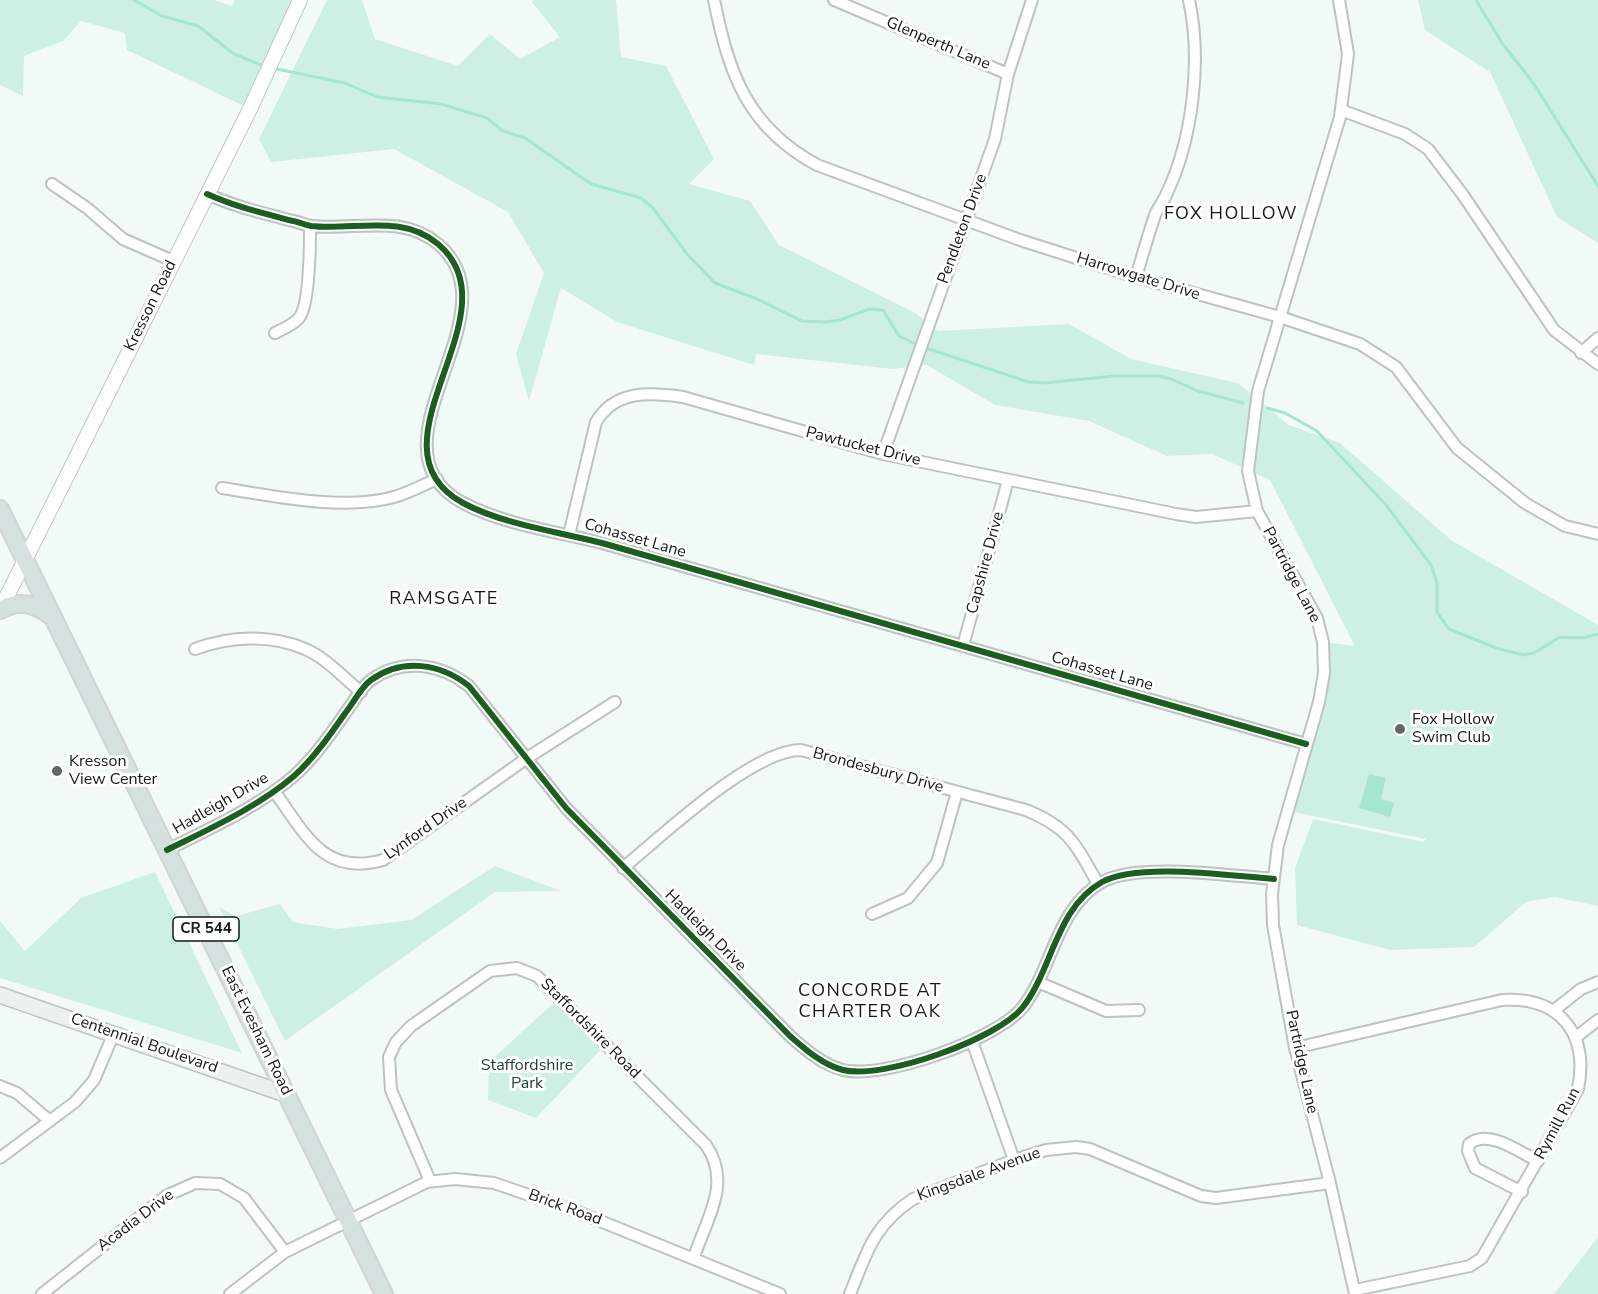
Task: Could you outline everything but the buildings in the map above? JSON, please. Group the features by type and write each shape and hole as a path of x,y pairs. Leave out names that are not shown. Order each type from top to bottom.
{"main road":[{"name":"East Evesham Road","path":"0,509 384,1294"},
{"path":"0,610 9,605 30,604 52,616"},
{"name":"Centennial Boulevard","path":"0,995 288,1095"}],"street":[{"name":"Kresson Road","path":"0,610 250,110 300,0"},
{"name":"Harrowgate Drive","path":"714,0 724,51 747,102 789,150 817,165 1020,240 1136,278 1280,317 1377,352 1396,367 1457,448 1525,503 1565,526 1598,534"},
{"name":"Glenperth Lane","path":"834,0 1008,75"},
{"name":"Pendleton Drive","path":"883,454 995,139 1008,75 1032,0"},
{"path":"1136,278 1156,213 1167,194 1190,123 1194,84 1195,29 1190,0"},
{"name":"Partridge Lane","path":"1339,0 1348,54 1341,110 1258,391 1248,471 1257,511 1317,618 1323,642 1324,673 1319,702 1278,845 1274,879 1273,925 1295,1048 1355,1292"},
{"path":"1341,110 1405,134 1428,149 1463,195 1554,330 1598,364"},
{"path":"52,184 87,208 123,239 173,261"},
{"name":"Cohasset Lane","path":"207,194 266,215 310,226 381,225 406,228 435,242 448,253 456,266 462,293 460,322 434,401 426,438 429,462 437,479 443,488 461,502 488,514 1306,744"},
{"path":"275,333 290,326 302,313 310,267 310,226"},
{"path":"1581,352 1598,338"},
{"name":"Pawtucket Drive","path":"569,535 596,422 612,403 633,395 662,394 683,397 883,454 1196,517 1257,511"},
{"path":"222,488 284,498 352,502 394,497 437,479"},
{"name":"Capshire Drive","path":"963,646 1008,480"},
{"path":"195,649 234,638 283,642 307,649 361,692"},
{"name":"Hadleigh Drive","path":"167,850 274,791 294,775 323,744 371,680 394,669 411,665 439,669 457,676 469,686 566,808 790,1036 829,1065 843,1070 872,1072 891,1069 972,1041 990,1033 1011,1019 1038,982 1060,931 1074,909 1098,884 1126,874 1149,872 1274,879"},
{"name":"Lynford Drive","path":"274,791 323,854 344,864 372,863 383,860 527,758 615,702"},
{"name":"Brondesbury Drive","path":"623,868 702,803 763,760 790,750 837,758 1026,810 1062,828 1074,842 1098,884"},
{"path":"872,914 908,898 937,862 957,792"},
{"name":"Staffordshire Road","path":"430,1181 391,1089 389,1058 404,1031 472,981 490,971 517,968 537,976 706,1145 719,1173 718,1188 694,1257"},
{"path":"1038,982 1106,1011 1139,1010"},
{"path":"1553,1011 1581,990 1598,982"},
{"name":"Rymill Run","path":"1295,1048 1502,1000 1519,999 1537,1003 1564,1017 1575,1038 1582,1071 1578,1089 1522,1192 1482,1258 1470,1266 1355,1292"},
{"path":"1575,1038 1598,1020"},
{"path":"0,1158 75,1102 94,1080 114,1033"},
{"path":"972,1041 1014,1160"},
{"path":"0,1086 17,1093 50,1121"},
{"path":"1522,1192 1475,1168 1468,1151 1469,1144 1482,1137 1492,1139 1538,1161"},
{"name":"Kingsdale Avenue","path":"850,1294 874,1236 897,1209 913,1198 1046,1150 1090,1149 1201,1196 1216,1198 1330,1183"},
{"name":"Brick Road","path":"230,1294 285,1252 430,1181 476,1179 494,1183 694,1257 780,1294"},
{"name":"Acadia Drive","path":"42,1294 166,1196 195,1182 220,1184 244,1198 285,1252"}],"green space":[{"path":"0,0 215,0 232,6 235,0 300,0 250,109 127,50 125,33 81,21 63,41 24,56 23,96 0,85"},
{"path":"327,0 362,0 375,39 458,66 490,34 520,59 560,37 532,2 534,0 616,0 621,57 666,66 714,159 689,184 750,201 779,245 917,314 938,331 1069,324 1131,359 1238,383 1289,425 1340,443 1451,540 1598,625 1598,906 1555,897 1526,902 1474,947 1390,950 1297,925 1295,868 1313,819 1423,842 1426,839 1288,811 1319,702 1323,642 1355,646 1270,480 1212,454 1167,456 1089,421 995,405 927,365 893,369 756,354 754,365 617,322 561,288 529,401 516,354 544,273 508,212 394,149 271,162 259,139"},
{"path":"1418,0 1598,0 1598,243 1557,217 1490,72 1425,30"},
{"path":"495,866 561,891 495,892 285,1041 219,907 236,916 280,904 293,922 338,929 411,920"},
{"path":"155,872 242,1053 0,978 0,921 25,951 81,898"},
{"name":"Staffordshire Park","path":"559,998 606,1044 536,1118 488,1100 489,1062"},
{"path":"1598,1237 1598,1294 1554,1294"}],"shaded area":[{"path":"1369,774 1386,778 1381,799 1394,803 1390,817 1359,808"}],"waterway":[{"path":"134,0 162,16 198,26 234,54 261,65"},
{"path":"1476,0 1502,43 1534,84 1598,186"},
{"path":"277,69 345,83 377,97 441,104 487,118 503,131 525,138 591,184 641,198 653,208 687,254 715,283 757,299 802,321 840,320 869,309 883,310 899,336 916,344"},
{"path":"926,348 1029,382 1043,383 1114,376 1158,376 1198,391 1243,403"},
{"path":"1267,408 1285,413 1317,431 1386,505 1431,565 1437,583 1437,612 1449,629 1496,648 1523,655 1534,653 1560,637 1583,638 1598,634"}],"cycle path":[{"path":"207,194 239,206 309,226 393,226 409,229 438,244 458,273 462,306 455,341 431,414 427,448 435,478 463,503 495,517 602,543 1306,744"},
{"path":"167,850 249,808 294,776 322,746 371,680 396,668 409,666 434,668 458,678 469,686 566,808 790,1036 829,1065 843,1070 861,1071 884,1069 939,1054 966,1044 1010,1019 1023,1007 1033,991 1074,907 1102,882 1118,876 1161,871 1274,879"}],"place":[{"name":"Fox Hollow Swim Club","path":"1400,729"},
{"name":"Kresson View Center","path":"57,771"}],"district":[{"name":"FOX HOLLOW","path":"1231,215"},
{"name":"RAMSGATE","path":"444,600"},
{"name":"CONCORDE AT CHARTER OAK","path":"870,1002"}]}
